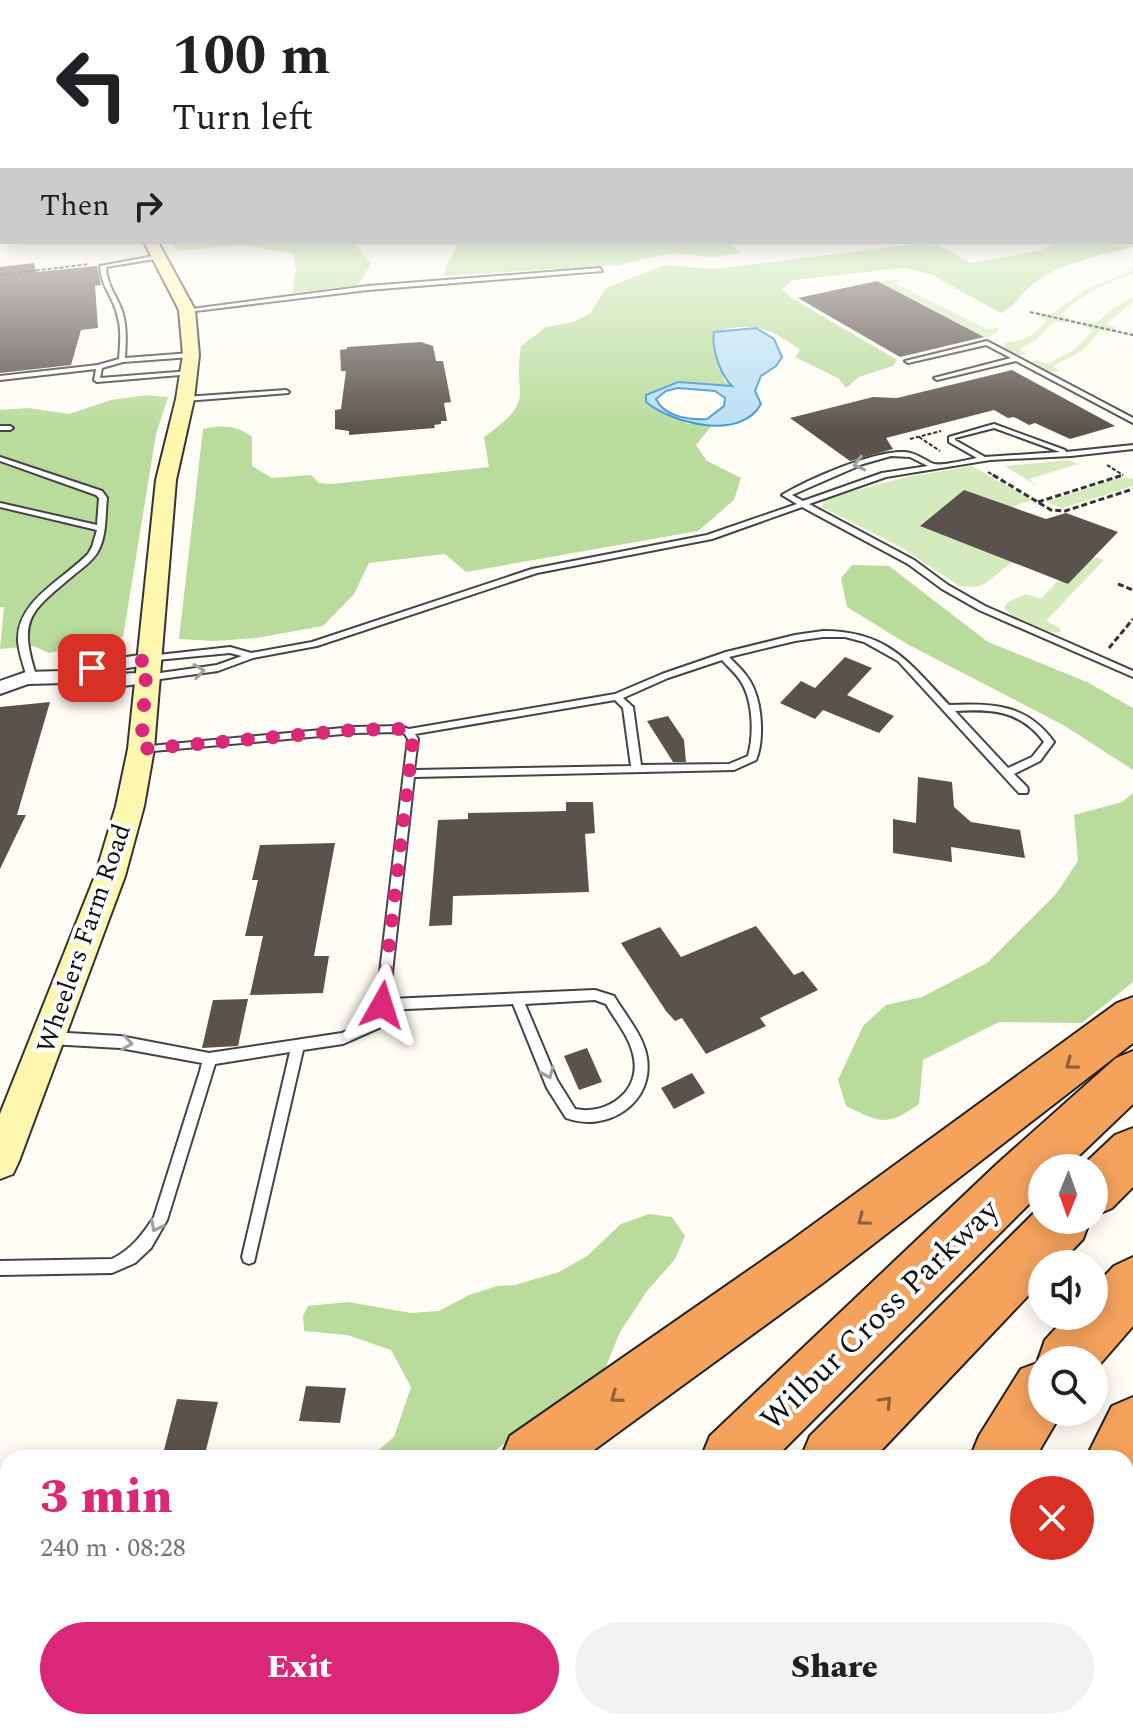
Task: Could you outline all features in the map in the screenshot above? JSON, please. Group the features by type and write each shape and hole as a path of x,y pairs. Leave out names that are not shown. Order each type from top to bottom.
{"highway":[{"path":"543,1450 804,1264 1133,1017"},
{"name":"Wilbur Cross Parkway","path":"740,1450 1004,1192 1133,1073"},
{"path":"1108,1176 1133,1152"},
{"path":"840,1450 1050,1234"},
{"path":"1078,1346 1133,1285"},
{"path":"1006,1450 1028,1413"},
{"path":"1121,1450 1133,1427"}],"main road":[{"name":"Wheelers Farm Road","path":"0,1161 110,876 130,806 141,749 146,669 166,480 191,364 187,310 166,270"}],"street":[{"path":"0,688 10,682 32,678 65,677 96,684 146,669"}],"lane":[{"path":"103,270 103,284 118,307 124,330 122,360"},
{"path":"187,310 368,288 600,270"},
{"path":"908,361 987,343 1133,421"},
{"path":"937,378 1017,359"},
{"path":"0,378 99,367 122,360 191,364"},
{"path":"99,367 97,380 191,364"},
{"path":"185,399 286,392"},
{"path":"985,459 951,441 952,437 994,426 1071,454"},
{"path":"0,428 10,428"},
{"path":"146,669 218,668 251,656 347,635 535,571 709,537 885,475 985,459 1133,447"},
{"path":"933,466 904,453 848,466 836,475 786,495 872,539 982,608 1133,674"},
{"path":"0,459 99,493 103,498 100,528 91,555 40,600 26,617 20,633 32,678"},
{"path":"0,505 100,528"},
{"path":"141,749 354,730 399,729 409,732 617,697 651,679 805,636 848,634 901,659 1023,790"},
{"path":"146,669 230,650 251,656"},
{"path":"409,774 730,768 752,758 757,746 751,692 741,674 725,658"},
{"path":"617,697 628,707 637,769"},
{"path":"946,708 983,707 1010,711 1038,724 1049,742 1036,759 1007,773"},
{"path":"49,1038 120,1042 209,1059 360,1033 375,1024 382,1005 409,774 413,739 409,732"},
{"path":"382,1005 595,995 610,1000 641,1057 640,1077 619,1108 604,1117 588,1118 571,1114 552,1084 518,1001"},
{"path":"249,1257 298,1044"},
{"path":"0,1268 112,1266 130,1258 146,1243 160,1220 209,1059"}],"path":[{"path":"0,275 41,270"},
{"path":"1030,312 1133,335"},
{"path":"919,437 948,457 982,467 1051,510 1065,511 1133,489"},
{"path":"1037,502 1123,475"},
{"path":"1118,584 1133,590"},
{"path":"1116,653 1108,649 1133,619"}],"green space":[{"path":"296,270 367,270 358,285 292,293"},
{"path":"445,270 543,270 444,276"},
{"path":"653,270 889,270 793,280 782,289 790,297 897,360 893,366 859,377 846,388 838,378 795,357 800,350 769,331 740,327 714,332 724,381 732,386 678,382 662,387 645,400 688,424 713,424 696,445 707,461 741,478 734,500 698,531 466,572 445,554 369,563 354,594 323,626 257,638 214,641 179,639 203,429 229,427 252,437 252,466 272,478 311,475 319,483 332,484 489,467 484,437 512,414 518,405 521,346 546,327 573,322 590,314 606,288"},
{"path":"912,270 1057,270 1033,284 1001,313 930,274"},
{"path":"1129,270 1133,270 1133,274 1104,285 1077,301 1061,315 1071,319 1066,323 1054,321 1036,340 1019,349 1026,354 1019,355 1005,348 1005,342 1024,339 1042,325 1047,320 1037,317 1040,313 1052,314 1086,289 1131,271"},
{"path":"898,279 900,281 895,283 987,329 997,328 999,331 987,338 878,281"},
{"path":"1133,297 1133,302 1106,324 1116,328 1113,332 1100,331 1082,351 1053,366 1060,371 1050,372 1032,362 1037,360 1047,364 1075,349 1093,330 1082,326 1084,322 1097,323 1112,309"},
{"path":"147,395 168,397 156,434 123,637 49,653 33,646 0,649 4,607 0,607 0,410 28,408 69,414 111,400"},
{"path":"1069,460 1078,464 1029,479 1037,486 1005,466"},
{"path":"972,466 1032,500 1012,507 964,490 921,525 1012,562 985,584 975,587 959,586 902,548 822,507 824,500 830,497 907,477"},
{"path":"1120,477 1133,479 1133,486 1063,508 1046,502"},
{"path":"1094,557 1104,560 1046,621 1060,628 1061,632 1030,626 1004,608 1008,602 1026,594 1040,599 1059,580"},
{"path":"852,565 889,566 988,642 1087,682 1133,708 1133,770 1065,726 907,644 847,607 841,578"},
{"path":"1133,793 1133,982 1082,1023 999,1022 923,1060 919,1104 899,1116 876,1119 846,1106 838,1080 863,1026 886,1005 922,997 987,963 1056,894 1078,861 1074,815 1122,802"},
{"path":"649,1214 672,1217 685,1236 675,1259 647,1291 620,1332 605,1369 496,1450 379,1450 394,1437 411,1387 391,1350 347,1335 304,1331 303,1316 308,1306 348,1302 411,1313 439,1311 469,1295 559,1272 587,1256 621,1224"}],"water":[{"path":"756,328 774,339 782,357 776,366 761,376 755,391 761,404 751,415 738,422 706,425 673,417 646,402 646,395 678,382 732,386 718,362 714,332","holes":["678,388 715,391 725,398 724,406 707,419 671,414 656,399 666,391"]}],"building":[{"path":"0,270 98,270 101,285 95,286 98,328 81,330 71,365 0,373"},
{"path":"877,281 984,337 900,357 798,298"},
{"path":"421,342 433,346 436,361 443,361 451,402 444,403 447,421 434,425 435,428 349,435 349,431 335,429 335,410 341,409 346,371 341,371 340,350"},
{"path":"1012,370 1115,426 1070,439 1035,423 1029,425 1014,417 1008,418 994,410 886,438 893,449 850,461 790,418 873,397 897,398"},
{"path":"964,490 1046,519 1066,513 1118,532 1068,584 920,526"},
{"path":"845,657 872,668 847,695 894,716 879,733 823,710 815,719 780,703 801,681 815,688"},
{"path":"50,702 17,815 26,815 0,869 0,707"},
{"path":"668,716 684,740 686,762 673,762 647,721"},
{"path":"918,777 952,782 954,807 971,822 1020,830 1025,858 951,847 952,862 893,853 893,819 916,823"},
{"path":"566,802 593,802 595,833 585,834 589,892 453,896 452,925 429,926 438,820 468,819 468,813 566,811"},
{"path":"335,843 314,956 329,956 323,993 250,995 263,936 245,936 258,880 252,880 260,845"},
{"path":"756,926 794,975 803,971 818,990 760,1018 766,1026 706,1054 682,1018 675,1021 666,1011 621,943 660,927 681,957"},
{"path":"248,999 238,1046 202,1048 213,1000"},
{"path":"587,1048 602,1082 579,1090 564,1056"},
{"path":"692,1073 705,1093 674,1109 661,1088"},
{"path":"306,1386 346,1388 340,1423 299,1421"},
{"path":"177,1399 218,1402 206,1450 164,1450"}],"route":[{"path":"92,668 147,660 141,749 354,730 399,729 409,732 413,739 382,1005"}]}
